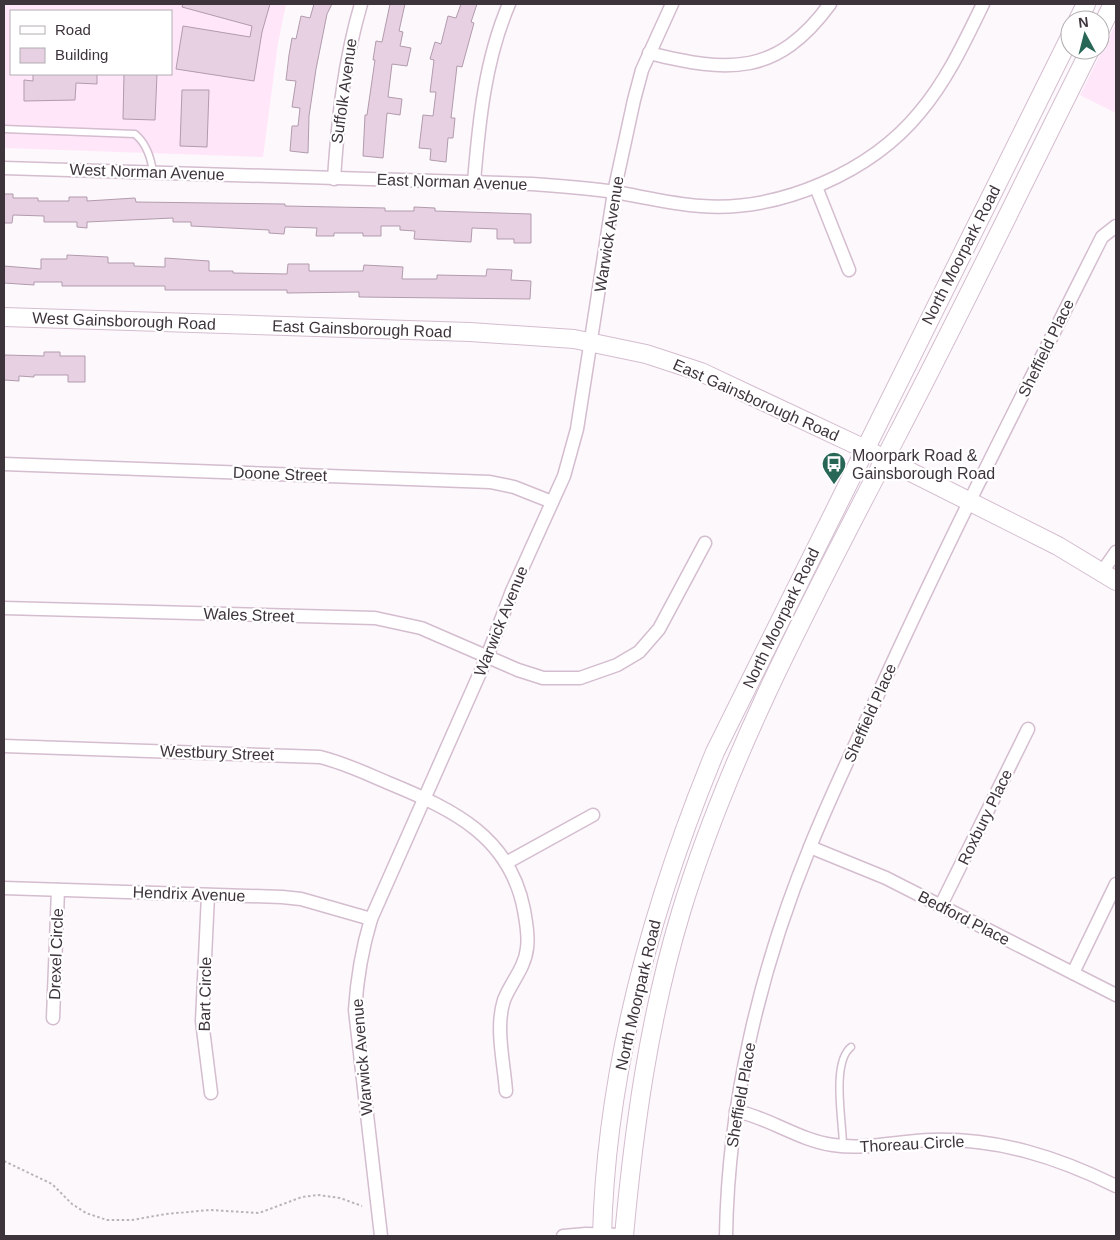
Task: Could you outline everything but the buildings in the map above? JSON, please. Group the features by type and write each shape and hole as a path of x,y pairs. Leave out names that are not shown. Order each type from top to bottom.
{"main road":[{"name":"North Moorpark Road","path":"602,1235 613,1113 625,1044 639,980 684,828 715,752 864,448 1060,57"},
{"name":"North Moorpark Road","path":"624,1236 638,1110 653,1022 668,955 699,855 743,744 1085,60"},
{"name":"West Gainsborough Road","path":"4,317 243,326"},
{"name":"East Gainsborough Road","path":"243,326 470,332 591,342 646,354 701,372 864,448 1058,546 1109,576"}],"street":[{"name":"Suffolk Avenue","path":"334,179 338,112 345,63 361,4"},
{"path":"474,182 483,95 500,25 510,4"},
{"name":"Warwick Avenue","path":"381,1236 355,1010 357,980 371,919 487,657 512,591 564,476 577,429 614,192 638,84 649,53 672,4"},
{"path":"649,53 707,66 750,63 785,49 802,36 830,4"},
{"name":"East Norman Avenue","path":"290,177 565,186 614,192 667,202 727,206 791,196 816,187 868,158 898,135 920,112 954,62 983,4"},
{"name":"West Norman Avenue","path":"4,168 290,177"},
{"path":"816,187 848,270"},
{"name":"Sheffield Place","path":"726,1236 726,1192 736,1111 752,1034 772,957 810,847 968,502 1102,237 1116,226"},
{"name":"Doone Street","path":"4,464 490,482 514,487 552,502"},
{"name":"Wales Street","path":"4,608 375,618 421,628 487,657 544,678 565,680 599,673 617,666 639,652 659,629 705,543"},
{"path":"1109,576 1116,552"},
{"name":"Roxbury Place","path":"941,905 1028,729"},
{"name":"Westbury Street","path":"4,746 320,757 337,761 423,798 476,829 500,851 520,887 527,935 524,961 505,998 502,1015 501,1037 506,1090"},
{"path":"506,863 593,815"},
{"name":"Bedford Place","path":"810,847 878,874 1116,995"},
{"path":"1073,973 1116,884"},
{"name":"Hendrix Avenue","path":"4,888 301,899 371,919"},
{"name":"Drexel Circle","path":"53,1018 58,890"},
{"name":"Bart Circle","path":"208,895 202,1021 211,1093"},
{"name":"Thoreau Circle","path":"736,1111 753,1115 808,1139 843,1146 858,1147 928,1140 989,1142 1056,1159 1116,1186"},
{"path":"563,1236 624,1236"}],"lane":[{"path":"4,128 135,134 142,139 151,159 152,172"},
{"path":"843,1146 840,1074 845,1054 851,1047"}],"path":[{"path":"4,1161 52,1184 72,1204 86,1213 107,1220 132,1220 166,1214 210,1210 259,1213 293,1200 318,1195 340,1198 362,1206"}],"shaded area":[{"path":"4,4 286,4 278,43 263,157 4,148"},
{"path":"1116,23 1116,113 1080,95 1098,60 1110,60 1110,35"}],"place":[{"name":"Moorpark Road & Gainsborough Road","path":"834,485"}]}
